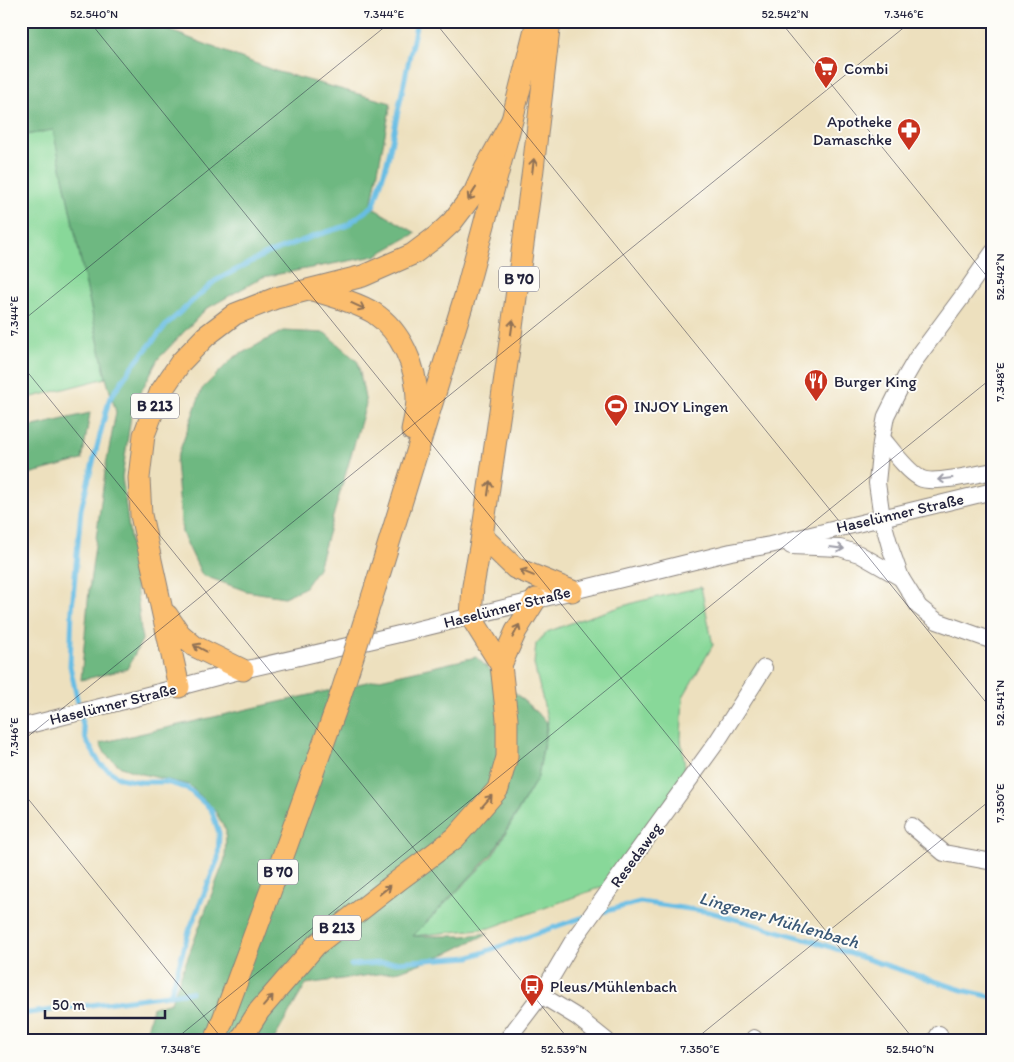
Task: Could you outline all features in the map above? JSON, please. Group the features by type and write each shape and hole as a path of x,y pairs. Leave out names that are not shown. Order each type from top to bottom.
{"main road":[{"name":"B 70","path":"215,1041 338,702 376,585 465,296 537,21"},
{"name":"B 70","path":"471,617 473,586 511,335 550,21"},
{"path":"312,290 363,276 380,269 413,254 438,236 452,222 474,193 484,169 512,120"},
{"name":"B 213","path":"179,687 141,515 139,478 144,435 160,392 181,362 206,336 235,314 276,298 312,290 343,299 374,313 395,332 415,376 417,401 399,512"},
{"path":"482,536 515,568 572,591"},
{"name":"B 213","path":"240,1041 259,1010 316,945 455,838 498,789 507,757 507,719 501,665 516,630 536,600"},
{"name":"B 213","path":"161,607 180,634 194,646 243,670"},
{"path":"471,617 501,665"}],"street":[{"path":"993,252 904,378 886,416 877,483 882,518 889,545 901,578 919,607 937,621 993,641"},
{"path":"882,438 921,479 932,481 993,471"},
{"name":"Haselünner Straße","path":"21,727 243,670 471,617 731,552 770,545 993,492"},
{"path":"770,545 840,548 859,554 901,578"},
{"name":"Resedaweg","path":"506,1041 541,995 576,936 716,743 764,668"},
{"path":"912,826 944,853 993,862"},
{"path":"541,995 577,1017 607,1041"}],"green space":[{"path":"21,21 145,21 275,71 391,103 371,207 416,233 375,256 263,277 206,309 158,359 132,409 122,477 142,640 127,669 81,680 89,590 106,465 116,412 106,378 53,130 21,136"},
{"path":"53,129 106,378 21,400 21,136"},
{"path":"283,331 325,333 358,362 366,404 318,568 304,588 284,597 246,591 202,575 182,533 176,461 202,389 233,358"},
{"path":"90,413 82,460 21,476 21,429"},
{"path":"701,587 713,645 683,697 681,739 686,774 604,886 490,928 413,936 493,855 538,777 548,722 534,664 536,644 547,632 579,620 636,602"},
{"path":"476,657 547,722 538,777 492,854 413,936 464,936 489,933 448,953 400,971 306,984 273,1041 144,1041 153,1007 171,1002 225,859 226,831 214,809 189,785 121,767 106,755 100,743"}],"waterway":[{"path":"170,995 189,931 218,859 219,833 211,809 187,788 166,782 140,782 120,778 100,764 86,740 70,666 72,609 81,509 109,400 131,368 167,324 215,281 266,254 346,226 374,205 388,159 417,21"},
{"name":"Lingener Mühlenbach","path":"598,913 640,902 710,912 809,940 962,990 993,997"},
{"name":"Lingener Mühlenbach","path":"351,965 470,957 585,917"},
{"name":"Lingener Mühlenbach","path":"21,1014 191,992"}],"place":[{"name":"Combi","path":"826,89"},
{"name":"Apotheke Damaschke","path":"909,151"},
{"name":"Burger King","path":"816,402"},
{"name":"INJOY Lingen","path":"616,427"},
{"name":"Pleus/Mühlenbach","path":"532,1007"}]}
